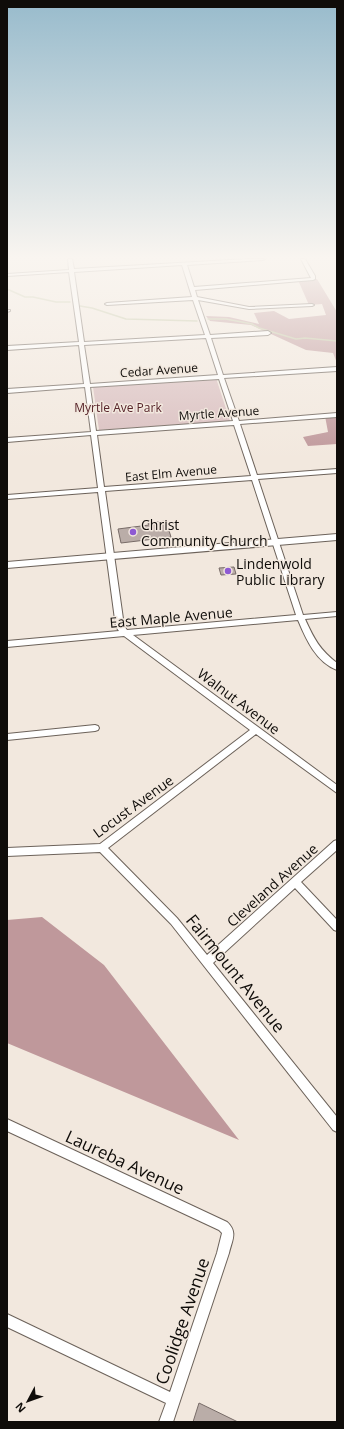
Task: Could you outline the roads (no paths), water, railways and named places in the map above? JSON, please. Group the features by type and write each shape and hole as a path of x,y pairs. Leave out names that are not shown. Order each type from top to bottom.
{"street":[{"path":"80,326 120,626 126,634"},
{"path":"206,326 301,618 315,649 337,667"},
{"path":"7,348 209,335 268,333"},
{"name":"Cedar Avenue","path":"7,391 337,369"},
{"name":"Myrtle Avenue","path":"7,440 337,415"},
{"name":"East Elm Avenue","path":"7,497 337,471"},
{"path":"7,565 337,537"},
{"name":"East Maple Avenue","path":"7,644 337,614"},
{"name":"Walnut Avenue","path":"126,634 337,790"},
{"path":"7,737 95,728"},
{"name":"Locust Avenue","path":"7,852 102,848 256,730"},
{"name":"Cleveland Avenue","path":"207,962 296,883 337,844"},
{"name":"Fairmount Avenue","path":"102,848 174,921 337,1126"},
{"path":"296,883 337,927"},
{"name":"Laureba Avenue","path":"7,1125 223,1226 228,1231"},
{"name":"Coolidge Avenue","path":"166,1422 223,1253 228,1231"},
{"path":"7,1320 173,1400"}],"waterway":[{"path":"255,326 296,339 305,338 337,341"}],"place":[{"name":"Christ Community Church","path":"133,532"},
{"name":"Lindenwold Public Library","path":"228,571"}],"park label":[{"name":"Myrtle Ave Park","path":"118,407"}]}
